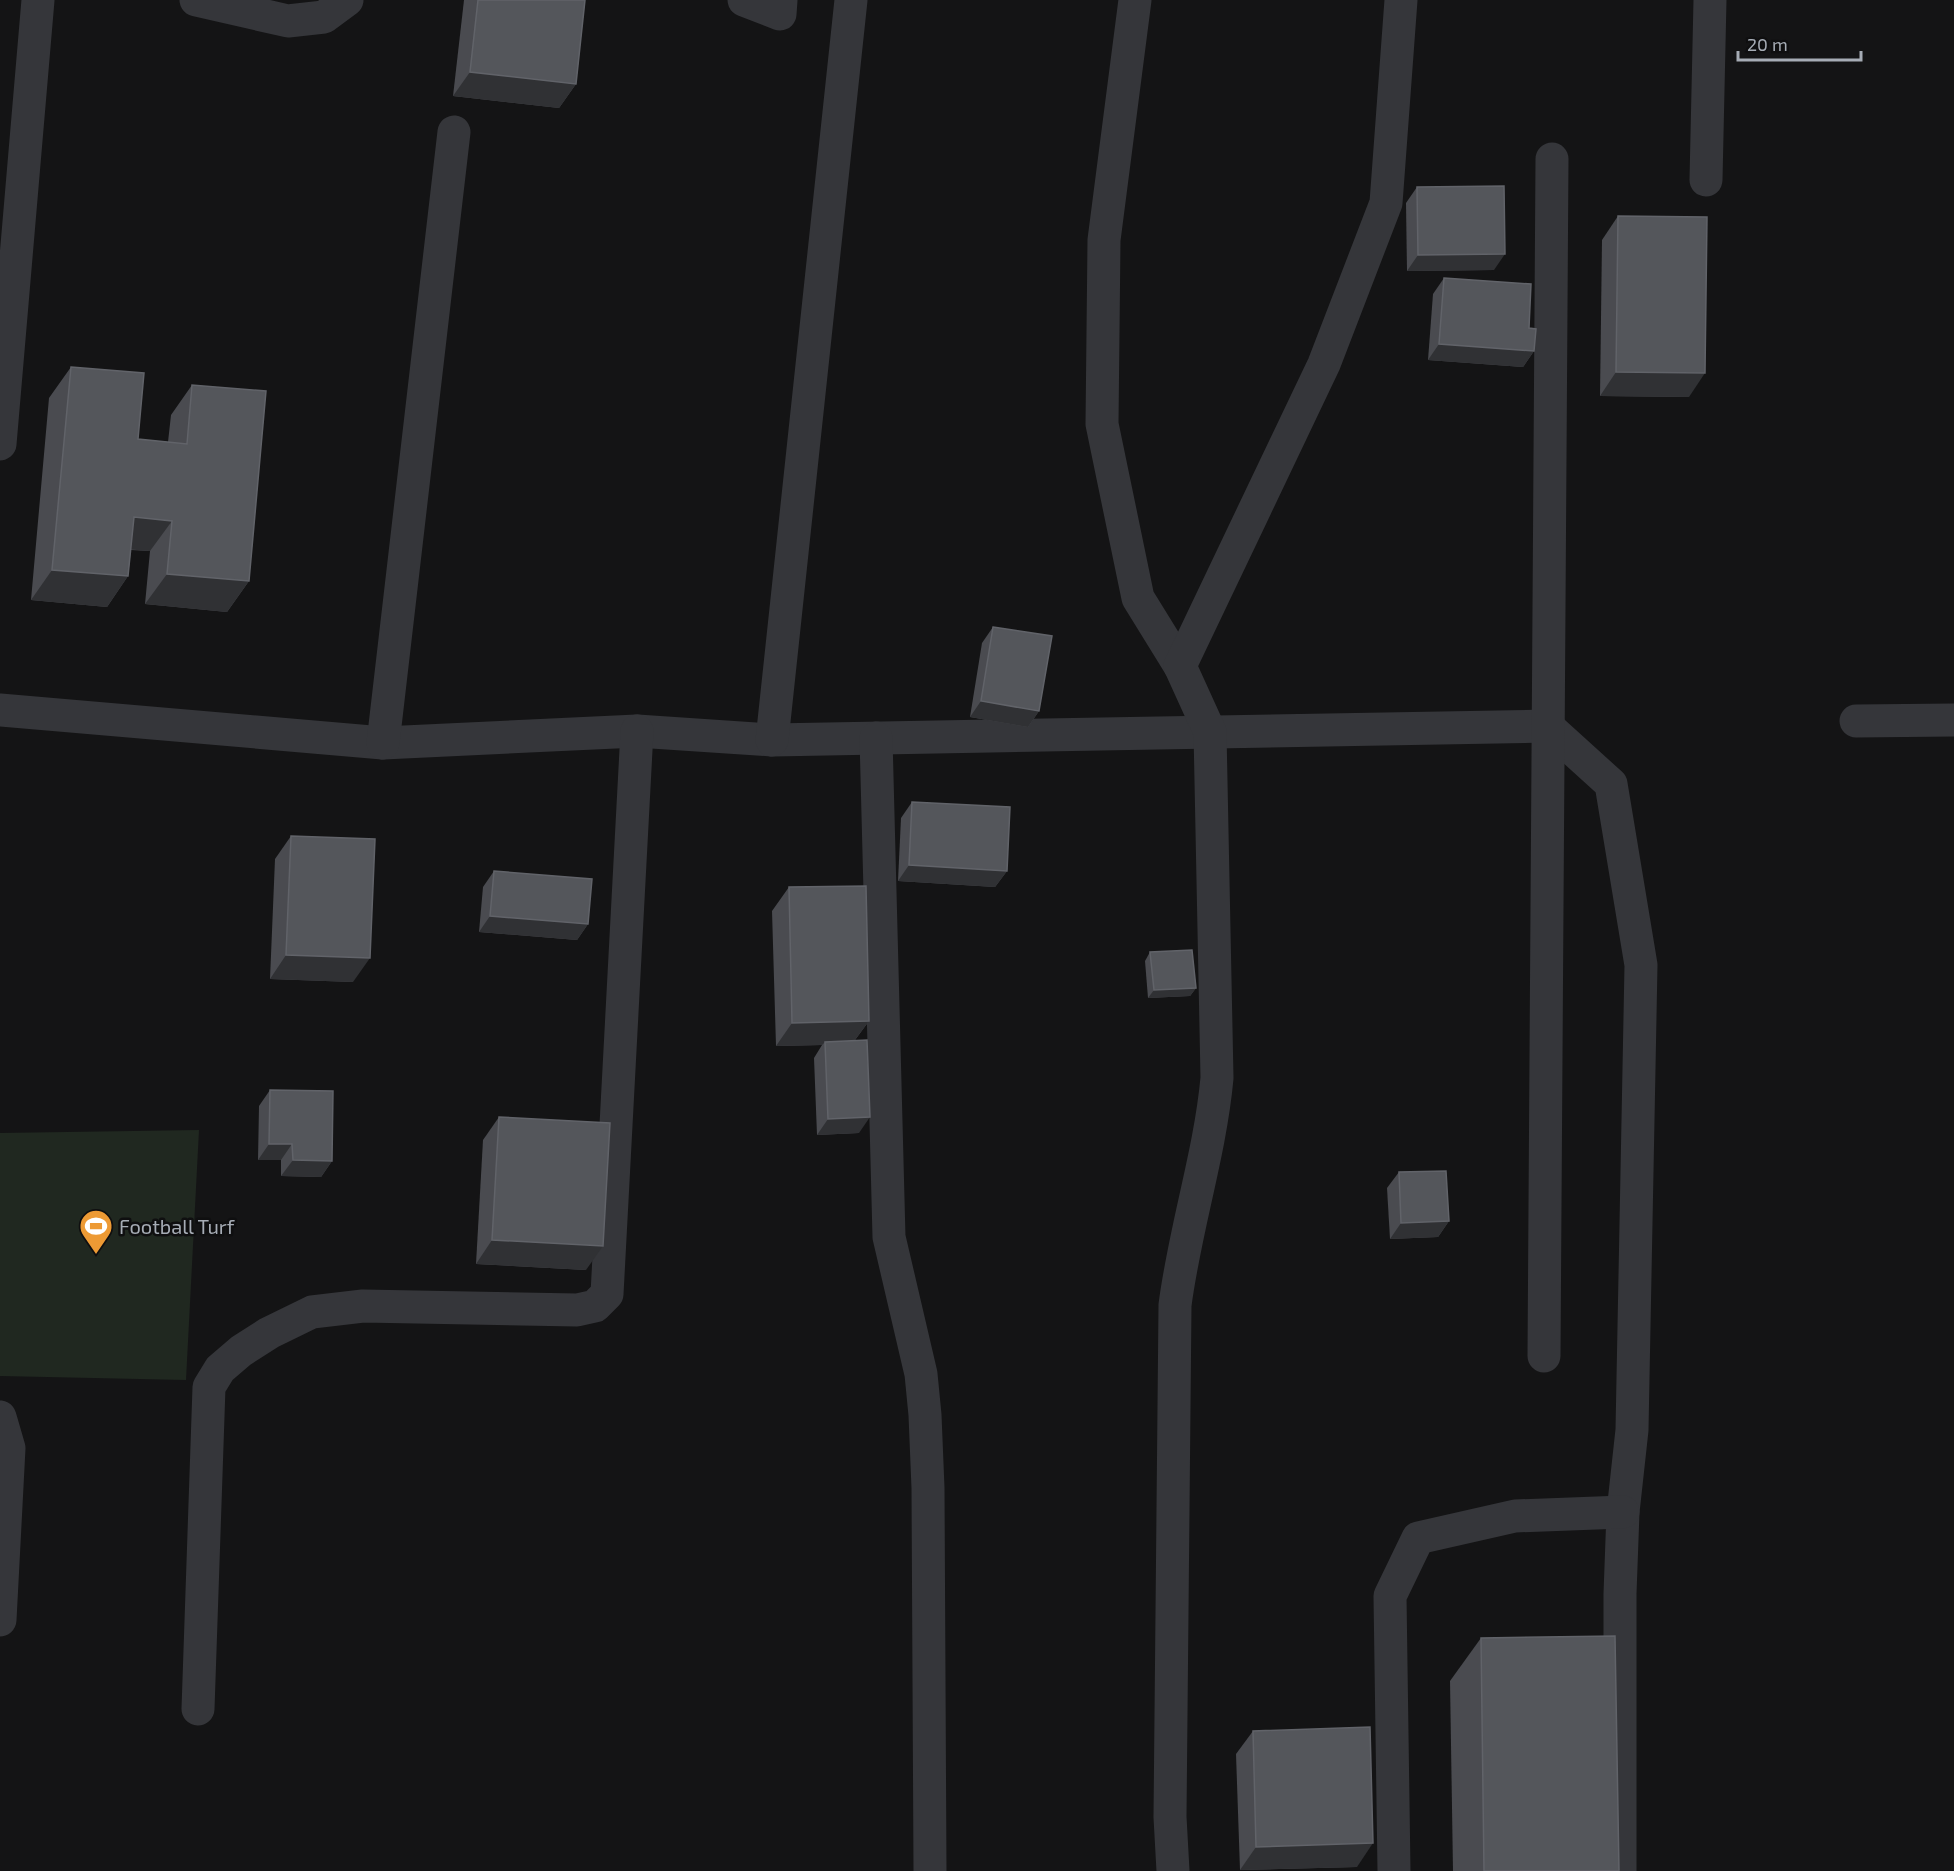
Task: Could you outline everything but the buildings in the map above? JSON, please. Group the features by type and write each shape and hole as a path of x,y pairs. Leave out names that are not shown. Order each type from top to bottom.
{"street":[{"path":"0,444 38,0"},
{"path":"196,0 288,21 324,17 347,0"},
{"path":"744,0 780,14 781,0"},
{"path":"772,740 851,0"},
{"path":"1135,0 1104,240 1102,424 1138,598 1180,666 1210,732 1217,1078 1214,1116 1180,1265 1175,1305 1170,1817 1173,1871"},
{"path":"1180,666 1324,364 1386,203 1401,0"},
{"path":"1706,180 1710,0"},
{"path":"382,743 454,132"},
{"path":"1544,1356 1552,159"},
{"path":"0,710 382,743 637,731 772,740 1547,726 1611,784 1641,965 1632,1430 1623,1512 1620,1594 1620,1871"},
{"path":"1856,721 1954,720"},
{"path":"198,1709 209,1387 219,1369 269,1333 312,1312 363,1306 577,1310 595,1306 608,1294 637,731"},
{"path":"876,738 889,1237 921,1374 925,1415 928,1488 930,1871"},
{"path":"0,1417 9,1448 0,1620"},
{"path":"1394,1871 1390,1596 1418,1538 1515,1516 1623,1512"}],"shaded area":[{"name":"Football Turf","path":"199,1130 186,1380 0,1376 0,1133"}],"place":[{"name":"Football Turf","path":"96,1255"}]}
